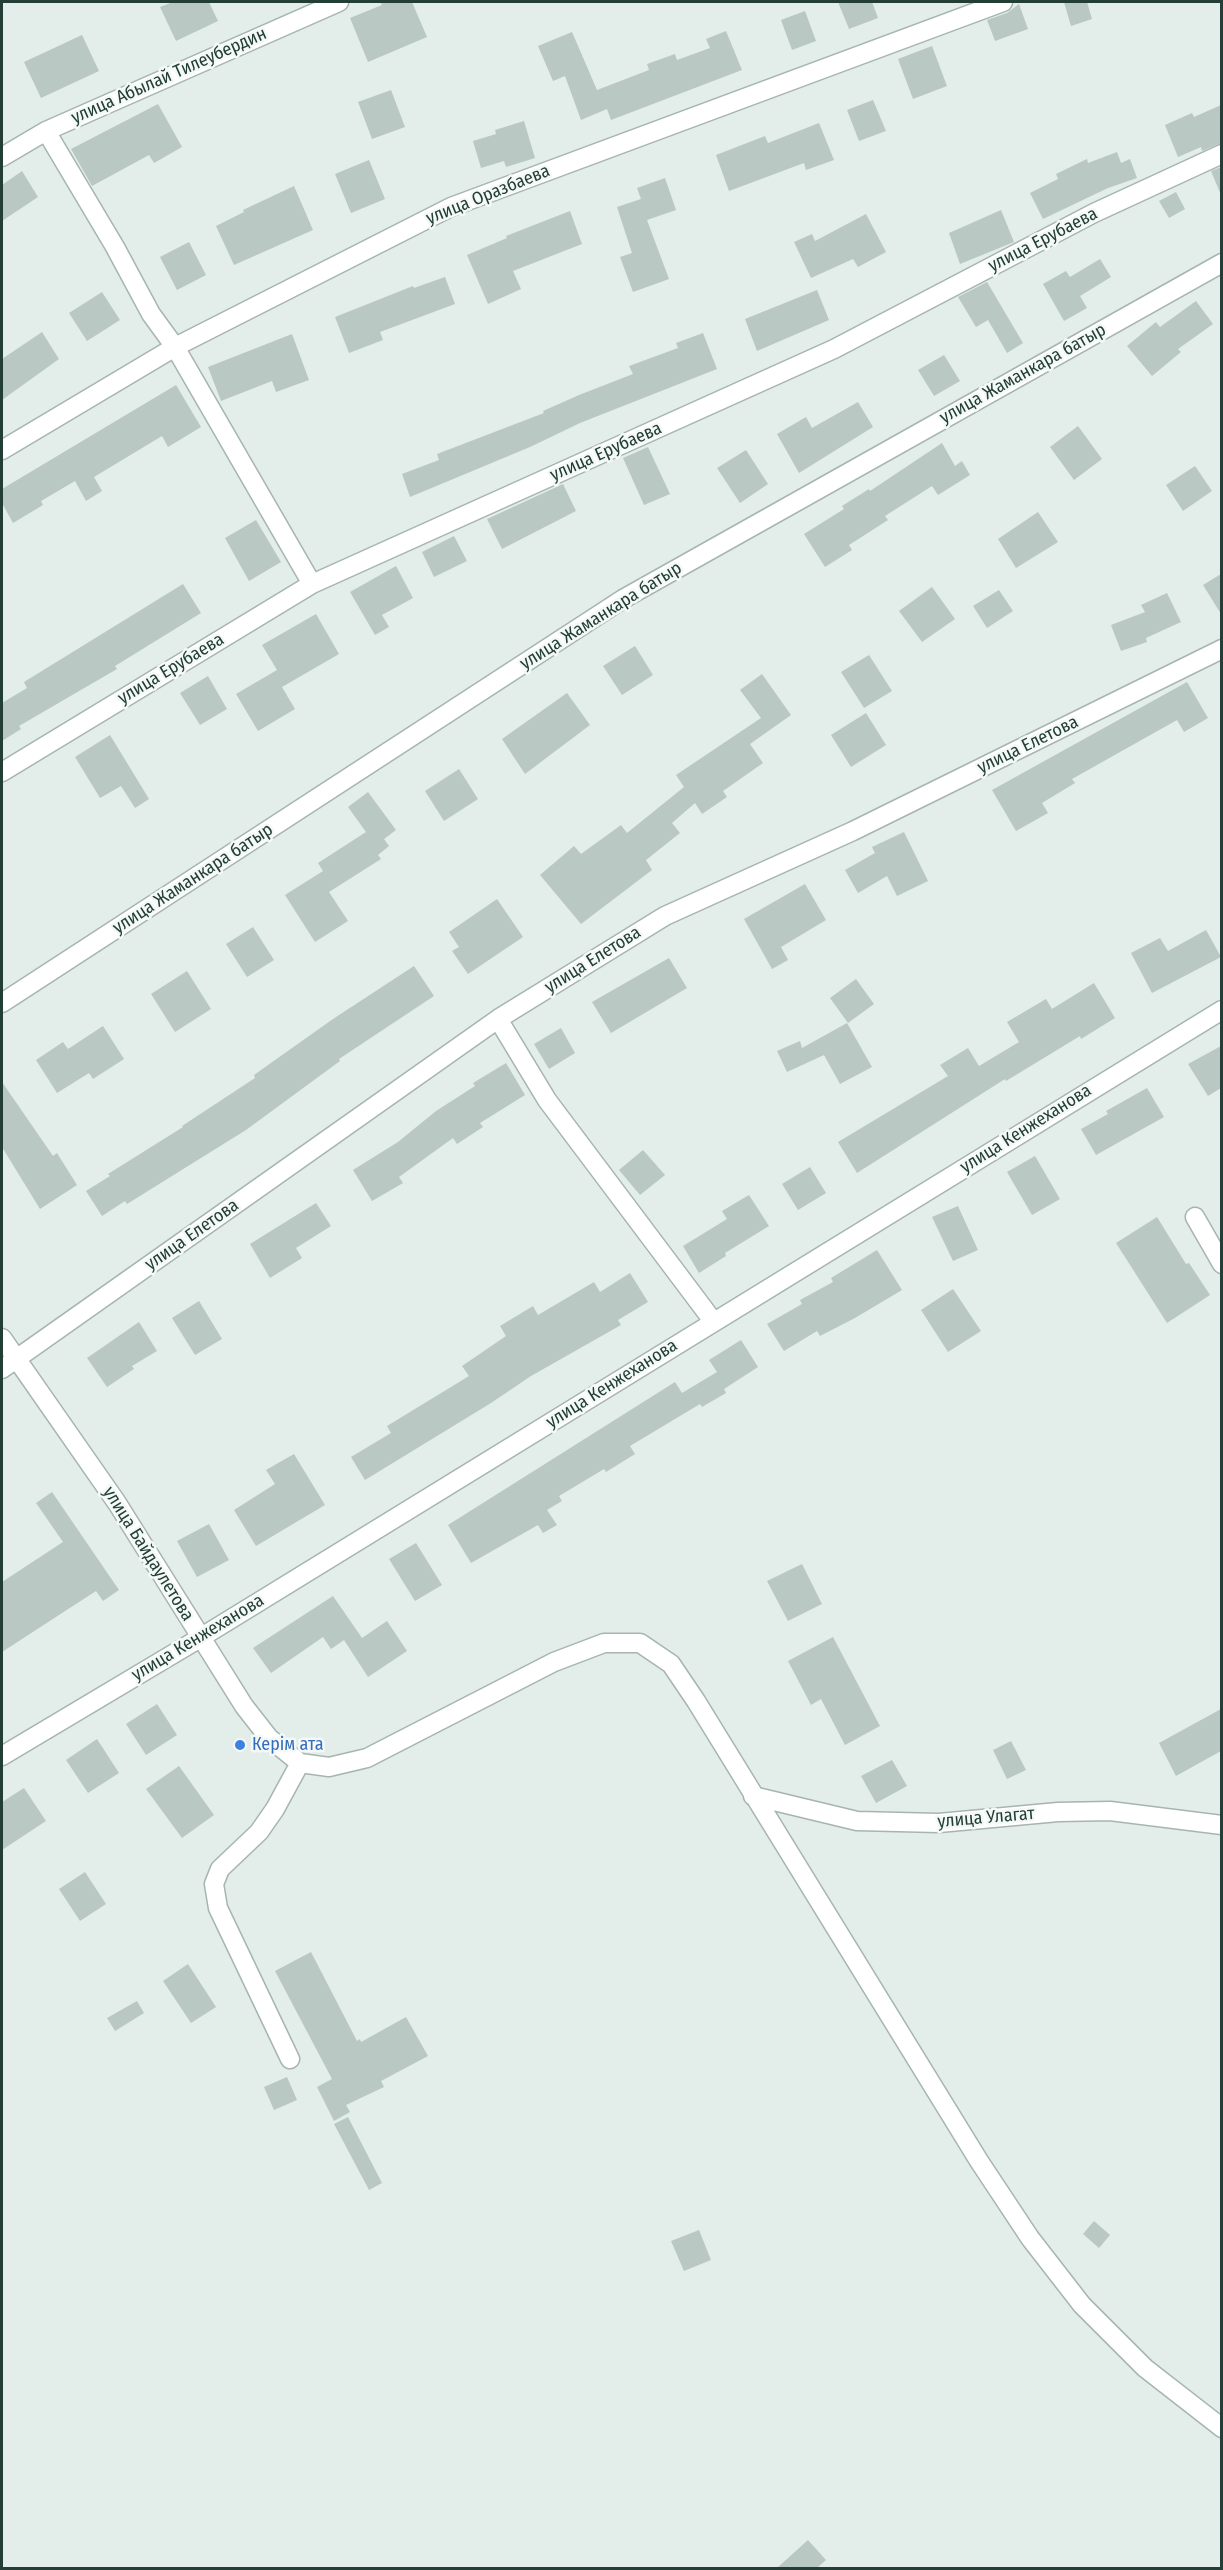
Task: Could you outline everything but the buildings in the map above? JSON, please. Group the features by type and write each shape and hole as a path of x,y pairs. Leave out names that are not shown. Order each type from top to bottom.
{"street":[{"name":"улица Абылай Тилеубердин","path":"2,157 46,130 339,2"},
{"name":"улица Оразбаева","path":"2,450 175,347 451,207 1003,2"},
{"path":"46,130 312,584"},
{"name":"улица Ерубаева","path":"2,771 312,584 834,350 1094,213 1221,154"},
{"name":"улица Жаманкара батыр","path":"2,1003 622,599 1221,262"},
{"name":"улица Елетова","path":"9,1364 498,1019 665,916 853,831 1221,649"},
{"name":"улица Кенжеханова","path":"2,1756 200,1638 1221,1010"},
{"path":"498,1019 547,1100 713,1321"},
{"path":"1194,1217 1209,1238 1221,1264"},
{"name":"улица Байдаулетова","path":"2,1338 9,1364 117,1503 244,1706 269,1738 300,1763"},
{"path":"290,2059 218,1908 214,1884 220,1869 259,1832 275,1809 300,1763 329,1767 367,1758 554,1662 604,1643 640,1643 671,1664 973,2151 1030,2238 1082,2305 1144,2368 1221,2428"},
{"name":"улица Улагат","path":"753,1796 857,1821 939,1822 1058,1812 1110,1811 1221,1825"}],"place":[{"name":"Керім ата","path":"240,1745"}]}
